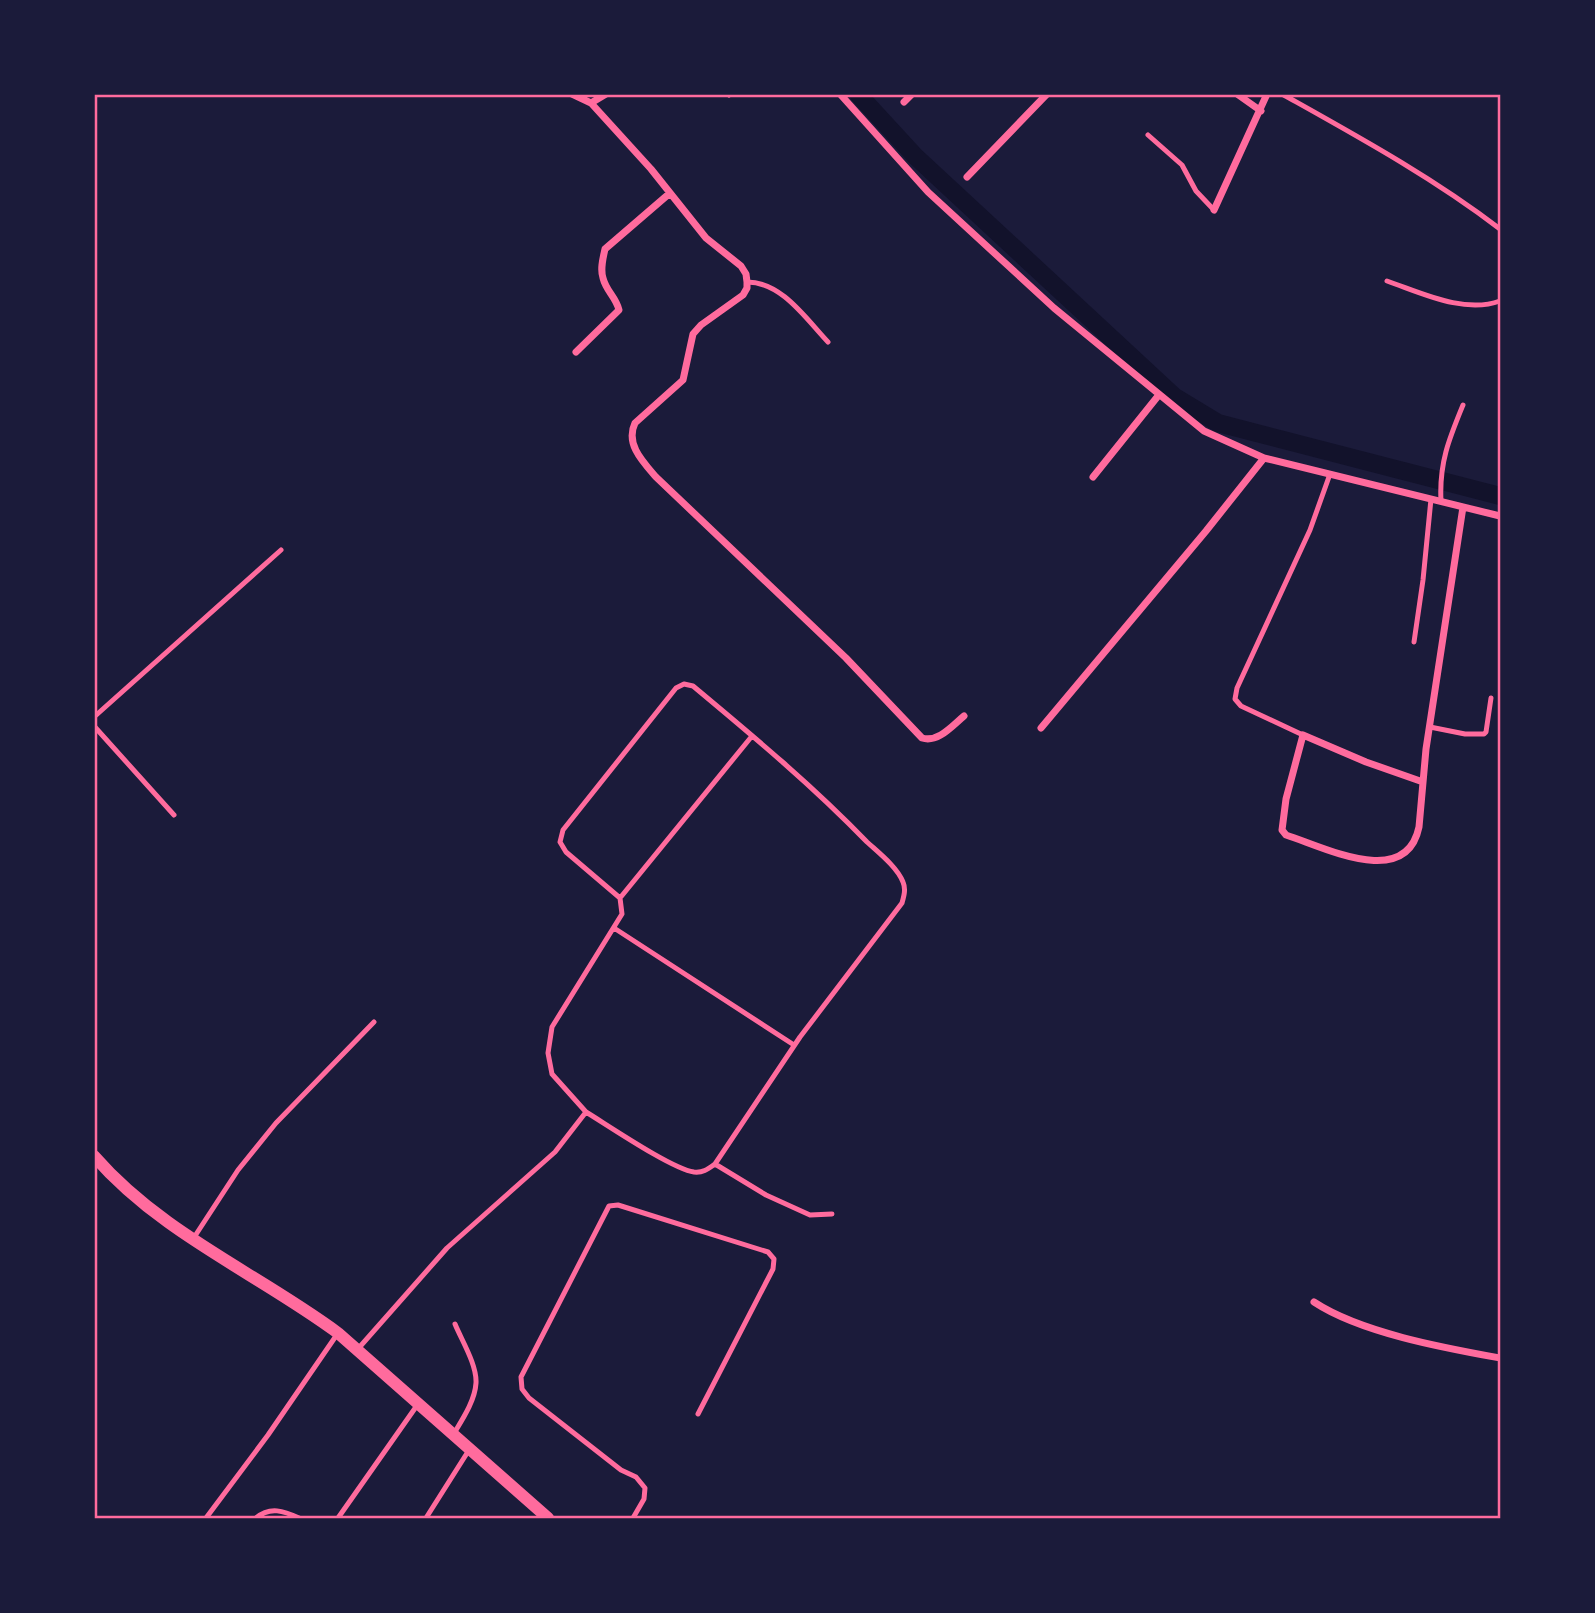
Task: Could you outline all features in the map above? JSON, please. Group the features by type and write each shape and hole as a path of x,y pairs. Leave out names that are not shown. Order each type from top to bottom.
{"street":[{"path":"572,94 591,103 706,238 746,274 747,282 743,295 701,325 693,334 683,380 635,423 631,432 632,443 641,459 656,477 846,658 922,738 930,741 937,738 964,716"},
{"path":"591,103 606,94"},
{"path":"841,94 928,192 1054,307 1204,432 1264,458 1500,516"},
{"path":"904,102 912,94"},
{"path":"967,177 1047,94"},
{"path":"1237,94 1261,111"},
{"path":"1214,210 1267,94"},
{"path":"576,352 619,310 617,300 603,278 605,249 670,193"},
{"path":"1093,477 1158,396"},
{"path":"1041,728 1264,458"},
{"path":"1423,782 1303,736 1286,799 1282,831 1286,835 1363,860 1395,859 1406,853 1417,837 1430,727 1463,507"},
{"path":"94,1156 144,1205 304,1308 338,1333 548,1518"},
{"path":"1314,1302 1346,1320 1455,1350 1500,1358"}],"lane":[{"path":"1282,94 1392,156 1467,204 1500,229"},
{"path":"1148,135 1182,166 1196,191 1214,210"},
{"path":"1387,281 1452,303 1486,306 1500,301"},
{"path":"747,282 769,285 794,305 828,342"},
{"path":"1441,501 1443,458 1449,435 1463,405"},
{"path":"1303,736 1241,706 1235,699 1237,688 1310,530 1330,474"},
{"path":"1415,642 1431,499"},
{"path":"94,717 281,550"},
{"path":"684,684 693,686 752,736 849,823 893,868 904,882 905,892 895,914 794,1045 715,1164 705,1171 694,1172 671,1163 586,1112 552,1074 548,1053 552,1027 622,914 620,898 566,852 560,842 563,830 676,688 684,684"},
{"path":"1430,727 1465,734 1484,734 1491,698"},
{"path":"94,726 174,815"},
{"path":"620,898 752,736"},
{"path":"614,928 794,1045"},
{"path":"193,1239 238,1170 276,1123 374,1022"},
{"path":"357,1350 447,1248 555,1152 586,1112"},
{"path":"715,1164 766,1195 810,1215 832,1214"},
{"path":"632,1518 644,1499 645,1488 636,1477 621,1471 529,1398 522,1389 521,1377 609,1206 618,1205 768,1252 774,1259 773,1269 698,1414"},
{"path":"453,1435 470,1405 476,1383 456,1324"},
{"path":"206,1518 268,1435 338,1333"},
{"path":"338,1518 418,1403"},
{"path":"426,1518 470,1450"},
{"path":"256,1518 270,1510 285,1511 299,1518"}],"waterway":[{"path":"858,94 915,156 1175,397 1218,423 1500,496"}]}
